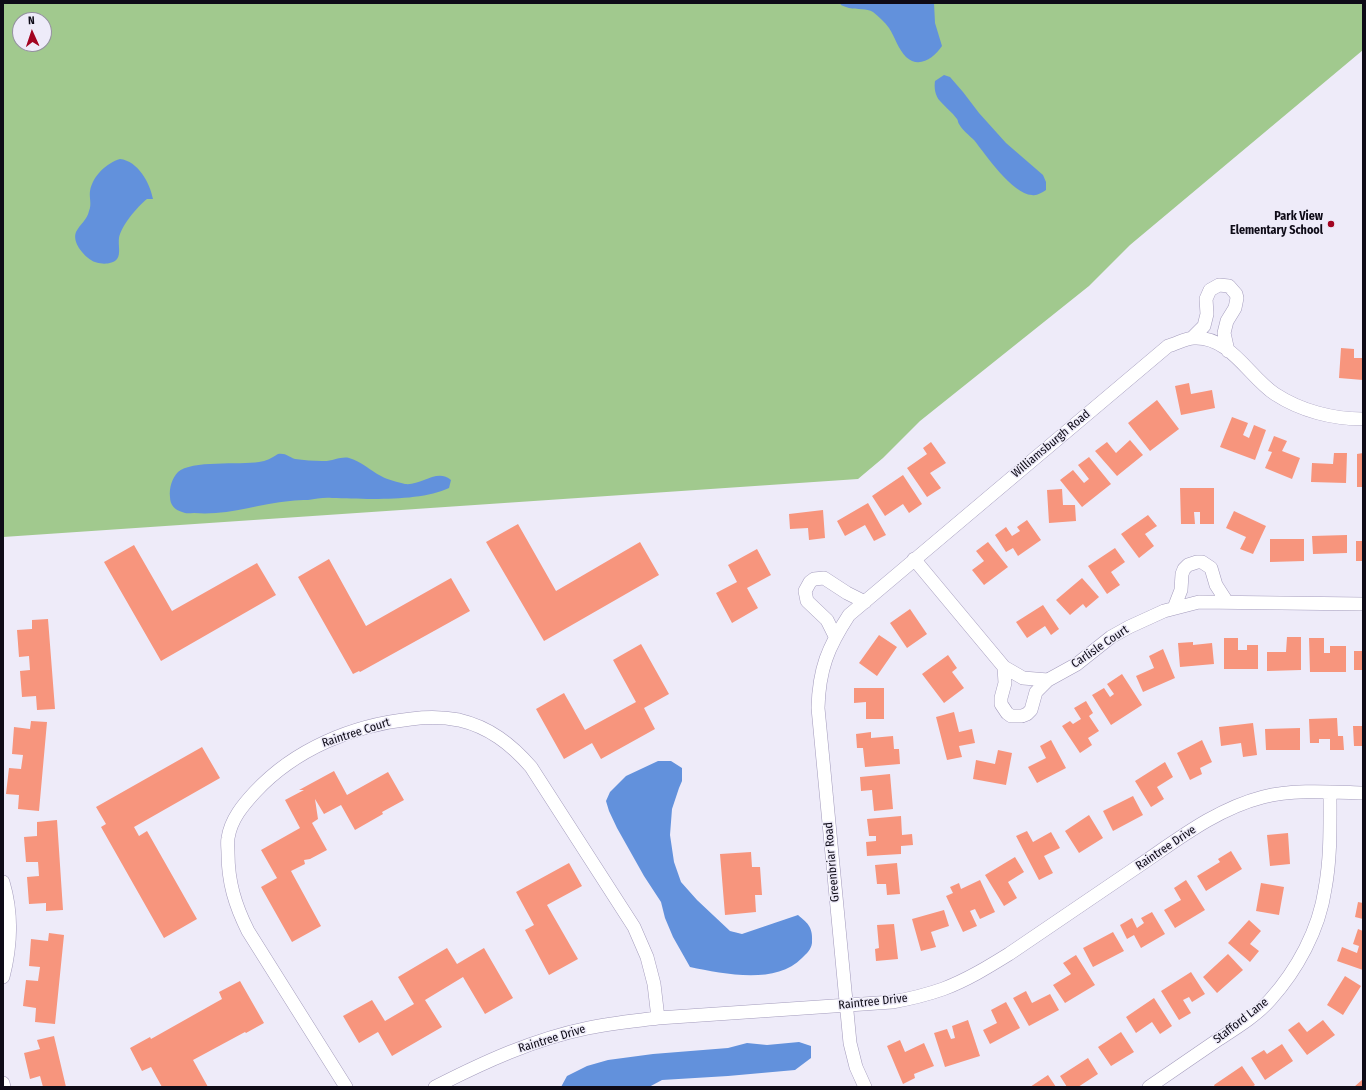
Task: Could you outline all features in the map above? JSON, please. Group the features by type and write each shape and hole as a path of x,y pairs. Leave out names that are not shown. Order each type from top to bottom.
{"street":[{"path":"1193,337 1204,326 1207,314 1206,299 1210,290 1219,285 1229,286 1237,298 1235,308 1227,321 1224,333 1228,351"},
{"name":"Williamsburgh Road","path":"914,560 1168,346 1193,337 1214,340 1274,394 1292,404 1313,412 1334,417 1363,419"},
{"path":"914,560 1004,666 1023,678 1048,680"},
{"name":"Greenbriar Road","path":"865,1087 856,1067 850,1043 818,708 819,690 822,671 835,636 849,615 914,560"},
{"path":"1174,608 1181,590 1182,574 1184,569 1188,565 1197,562 1202,562 1211,568 1216,586 1227,602"},
{"path":"835,636 827,620 807,601 805,591 810,582 814,579 824,578 864,602"},
{"name":"Carlisle Court","path":"1004,666 1005,683 1001,704 1007,713 1012,716 1022,716 1031,710 1036,692 1048,680 1077,664 1111,638 1129,627 1164,611 1199,602 1363,604"},
{"name":"Raintree Court","path":"346,1087 248,931 232,892 228,871 228,838 236,814 266,780 317,746 327,741 374,725 398,720 421,718 440,717 459,720 494,734 519,753 531,767 634,928 647,957 654,984 658,1018"},
{"name":"Stafford Lane","path":"1149,1087 1241,1024 1270,1000 1293,970 1312,933 1325,891 1329,856 1330,792"},
{"name":"Raintree Drive","path":"435,1087 487,1062 543,1040 588,1028 619,1022 892,1002 917,997 943,989 966,979 1009,954 1217,814 1239,804 1284,793 1363,792"},
{"path":"3,882 8,904 10,932 4,972"},
{"path":"3,1083 4,1087"}],"green space":[{"path":"3,3 1363,3 1363,50 1130,245 1089,286 920,421 883,458 858,479 3,537"}],"water":[{"path":"840,3 934,3 935,23 942,46 931,58 921,62 911,60 906,57 901,50 887,26 873,12 849,8 841,5"},
{"path":"944,75 950,77 1006,143 1043,175 1046,182 1046,190 1036,195 1024,193 1008,181 992,164 974,140 962,129 955,116 938,99 935,91 935,81"},
{"path":"120,159 138,168 149,186 153,199 147,199 143,202 130,217 120,233 117,259 111,263 100,263 91,260 82,252 77,244 75,236 88,214 90,206 90,191 94,180 101,170 110,163"},
{"path":"278,454 295,459 315,461 349,458 358,461 377,474 393,481 405,484 417,483 440,476 451,480 449,488 423,496 408,498 323,498 294,500 218,513 185,513 177,510 172,505 170,500 171,483 176,474 184,468 204,464 259,462"},
{"path":"658,761 671,761 682,768 682,781 672,809 670,835 674,862 681,882 697,900 730,931 742,934 798,915 810,927 812,943 811,948 807,953 791,966 778,972 764,975 734,974 690,967 673,937 665,918 661,902 644,876 617,828 606,801 610,792 626,776"},
{"path":"799,1042 811,1046 811,1058 795,1070 662,1080 649,1087 561,1087 567,1076 587,1066 608,1060 653,1054 728,1048 747,1043 767,1045"}],"building":[{"path":"1341,348 1354,349 1354,358 1363,358 1363,380 1339,378"},
{"path":"1189,383 1191,394 1212,390 1215,408 1181,415 1175,386"},
{"path":"1157,400 1179,429 1150,451 1128,423"},
{"path":"1232,417 1248,423 1243,435 1249,438 1254,425 1266,430 1255,460 1220,447"},
{"path":"1274,436 1287,441 1282,451 1300,458 1292,479 1265,468 1272,452 1268,451"},
{"path":"1130,440 1143,455 1117,476 1095,451 1107,442 1116,453"},
{"path":"931,442 946,463 930,473 941,488 927,497 907,468 927,454 923,448"},
{"path":"1334,453 1347,453 1346,483 1311,482 1312,463 1333,464"},
{"path":"1363,453 1363,487 1357,487 1357,454"},
{"path":"1089,457 1111,484 1082,507 1060,480 1073,470 1084,483 1089,479 1078,465"},
{"path":"903,475 922,504 909,513 903,504 885,516 872,496"},
{"path":"1180,488 1214,488 1214,524 1200,524 1200,512 1194,512 1195,524 1181,524"},
{"path":"1062,489 1063,505 1075,505 1076,521 1049,523 1047,490"},
{"path":"868,503 886,535 874,541 865,525 845,536 837,521"},
{"path":"823,510 825,538 809,540 808,528 790,529 789,514"},
{"path":"1234,511 1266,526 1253,554 1240,549 1246,537 1226,528"},
{"path":"1148,515 1157,526 1145,534 1154,546 1139,558 1121,534"},
{"path":"1027,520 1041,540 1018,556 1013,548 1006,552 995,535 1006,527 1012,536 1020,531 1017,527"},
{"path":"518,524 556,591 640,542 659,575 544,641 486,542"},
{"path":"1347,535 1347,553 1313,554 1312,536"},
{"path":"1270,539 1304,539 1304,561 1270,562"},
{"path":"1356,541 1363,541 1363,561 1356,561"},
{"path":"988,542 1008,567 984,585 972,570 984,561 976,551"},
{"path":"134,545 172,611 257,563 276,595 161,661 104,562"},
{"path":"1115,548 1125,562 1111,572 1120,585 1107,594 1088,566"},
{"path":"757,549 771,575 747,588 758,608 732,623 716,593 737,582 728,565"},
{"path":"329,559 366,626 451,578 470,611 360,672 359,671 353,674 298,577"},
{"path":"1082,578 1099,597 1086,608 1083,604 1070,615 1056,600"},
{"path":"1043,605 1059,629 1051,635 1045,626 1027,638 1016,622"},
{"path":"910,609 927,634 907,648 890,623"},
{"path":"48,619 55,709 37,710 36,696 22,697 20,671 30,670 29,656 19,657 17,630 32,629 32,620"},
{"path":"879,635 897,647 877,676 859,663"},
{"path":"1287,637 1301,637 1301,670 1267,671 1267,652 1286,652"},
{"path":"1224,638 1238,638 1238,650 1247,650 1247,645 1258,645 1258,669 1224,669"},
{"path":"1309,638 1324,638 1324,653 1330,653 1330,646 1346,646 1346,672 1310,672"},
{"path":"1193,642 1193,645 1212,643 1214,664 1180,667 1178,643"},
{"path":"641,644 669,694 644,708 655,729 601,759 592,743 564,759 536,709 564,693 585,730 636,702 613,660"},
{"path":"1163,649 1175,678 1143,692 1136,676 1154,668 1149,656"},
{"path":"1354,651 1363,651 1363,670 1354,670"},
{"path":"948,655 957,668 952,672 964,688 944,703 922,674"},
{"path":"1122,674 1142,705 1111,725 1092,695 1104,688 1110,697 1114,694 1107,684"},
{"path":"854,688 884,688 884,719 866,719 866,702 854,703"},
{"path":"1086,701 1093,713 1089,716 1099,731 1088,738 1092,745 1080,753 1062,726 1070,721 1073,724 1081,719 1074,708"},
{"path":"954,712 959,732 972,729 975,743 959,746 962,757 947,760 936,717"},
{"path":"1337,718 1338,736 1343,736 1344,750 1330,750 1330,739 1319,739 1319,743 1310,743 1309,719"},
{"path":"31,721 47,722 39,811 18,809 19,795 6,794 9,768 21,769 23,755 12,754 14,727 30,729"},
{"path":"1253,723 1257,755 1243,757 1241,743 1221,746 1219,727"},
{"path":"1353,726 1363,726 1363,746 1354,746"},
{"path":"1300,728 1300,750 1266,750 1265,729"},
{"path":"871,732 871,738 893,736 894,749 899,749 900,764 865,767 863,748 857,748 856,734"},
{"path":"1051,740 1066,768 1037,783 1028,767 1046,758 1040,746"},
{"path":"1202,740 1212,762 1200,768 1202,774 1190,780 1177,753"},
{"path":"202,747 220,778 134,827 139,836 147,831 197,919 164,938 101,827 106,824 96,807"},
{"path":"998,750 1012,753 1006,785 973,779 976,760 995,764"},
{"path":"1165,762 1173,777 1157,787 1164,799 1151,807 1135,781"},
{"path":"334,771 347,795 388,772 404,800 382,812 383,814 355,830 341,805 324,814 315,799 318,819 312,823 327,850 310,859 304,860 305,864 291,871 321,926 292,942 261,887 277,878 261,850 300,828 285,800 304,790 299,790"},
{"path":"890,774 893,809 874,811 872,790 861,791 860,777"},
{"path":"1133,796 1143,815 1113,831 1103,811"},
{"path":"1089,815 1103,838 1079,853 1065,831"},
{"path":"901,816 902,835 912,834 913,845 901,846 901,854 867,856 866,842 876,841 876,836 869,836 867,819"},
{"path":"57,820 63,910 46,911 46,903 29,904 27,877 39,876 38,862 26,862 24,837 37,836 37,822"},
{"path":"1027,831 1033,842 1051,832 1060,848 1044,856 1053,873 1039,880 1016,836"},
{"path":"1288,833 1290,864 1270,866 1267,835"},
{"path":"1231,851 1242,869 1206,891 1197,876 1220,862 1218,859"},
{"path":"751,852 752,867 760,867 762,895 755,895 756,912 725,915 720,854"},
{"path":"1015,857 1024,872 1008,882 1017,898 1004,906 985,875"},
{"path":"569,863 582,886 547,905 578,959 549,975 525,930 534,925 516,892"},
{"path":"897,863 900,894 887,895 886,884 877,884 875,865"},
{"path":"980,880 995,912 980,919 975,909 970,911 977,926 963,932 946,896 953,893 950,887 959,883 961,889"},
{"path":"1186,880 1205,910 1175,928 1164,910 1181,900 1174,888"},
{"path":"1261,883 1284,887 1279,915 1256,911"},
{"path":"1358,902 1363,903 1363,919 1355,917"},
{"path":"944,910 949,926 931,932 936,947 921,951 912,919"},
{"path":"1152,912 1165,934 1141,948 1134,935 1127,939 1120,925 1132,918 1137,928 1144,923 1141,918"},
{"path":"1249,920 1261,931 1250,944 1259,951 1250,962 1228,943"},
{"path":"894,924 898,959 876,961 875,949 879,948 877,925"},
{"path":"1358,929 1363,931 1363,970 1337,961 1342,947 1357,953 1359,946 1353,944"},
{"path":"1113,932 1124,951 1093,967 1083,948"},
{"path":"49,933 64,935 55,1024 35,1022 36,1008 23,1006 26,980 38,981 40,967 29,966 31,939 48,941"},
{"path":"447,948 457,964 484,948 513,998 485,1014 463,977 425,1000 442,1027 392,1056 378,1032 359,1043 343,1016 372,1000 385,1021 414,1004 398,977"},
{"path":"1228,954 1243,970 1217,993 1203,977"},
{"path":"1076,955 1095,985 1065,1003 1053,985 1071,974 1063,963"},
{"path":"1191,972 1205,994 1192,1002 1189,997 1183,1000 1191,1013 1179,1020 1161,991"},
{"path":"1345,976 1361,986 1343,1015 1327,1005"},
{"path":"240,981 264,1023 193,1060 208,1087 162,1087 151,1067 142,1071 130,1048 150,1037 151,1039 222,999 219,992"},
{"path":"1026,991 1032,1003 1050,994 1059,1010 1029,1026 1013,998"},
{"path":"1154,998 1172,1026 1160,1034 1152,1022 1136,1033 1126,1017"},
{"path":"1006,1002 1020,1028 990,1044 983,1030 997,1023 991,1010"},
{"path":"968,1020 980,1056 945,1067 934,1033 947,1029 951,1039 955,1038 952,1026"},
{"path":"1323,1020 1335,1035 1307,1055 1288,1030 1299,1022 1307,1032"},
{"path":"1121,1032 1134,1052 1111,1066 1098,1047"},
{"path":"54,1036 66,1087 43,1087 40,1076 30,1079 24,1053 40,1049 37,1040"},
{"path":"900,1040 905,1052 924,1043 934,1066 914,1074 915,1078 903,1084 887,1046"},
{"path":"1282,1044 1293,1061 1265,1080 1251,1058 1264,1050 1267,1054"},
{"path":"1088,1058 1098,1074 1078,1087 1067,1087 1060,1076"},
{"path":"1242,1066 1255,1085 1252,1087 1215,1087 1214,1085"},
{"path":"1048,1075 1056,1087 1030,1087"},
{"path":"1363,1079 1363,1087 1354,1087"}],"place":[{"name":"Park View Elementary School","path":"1331,224"}]}
